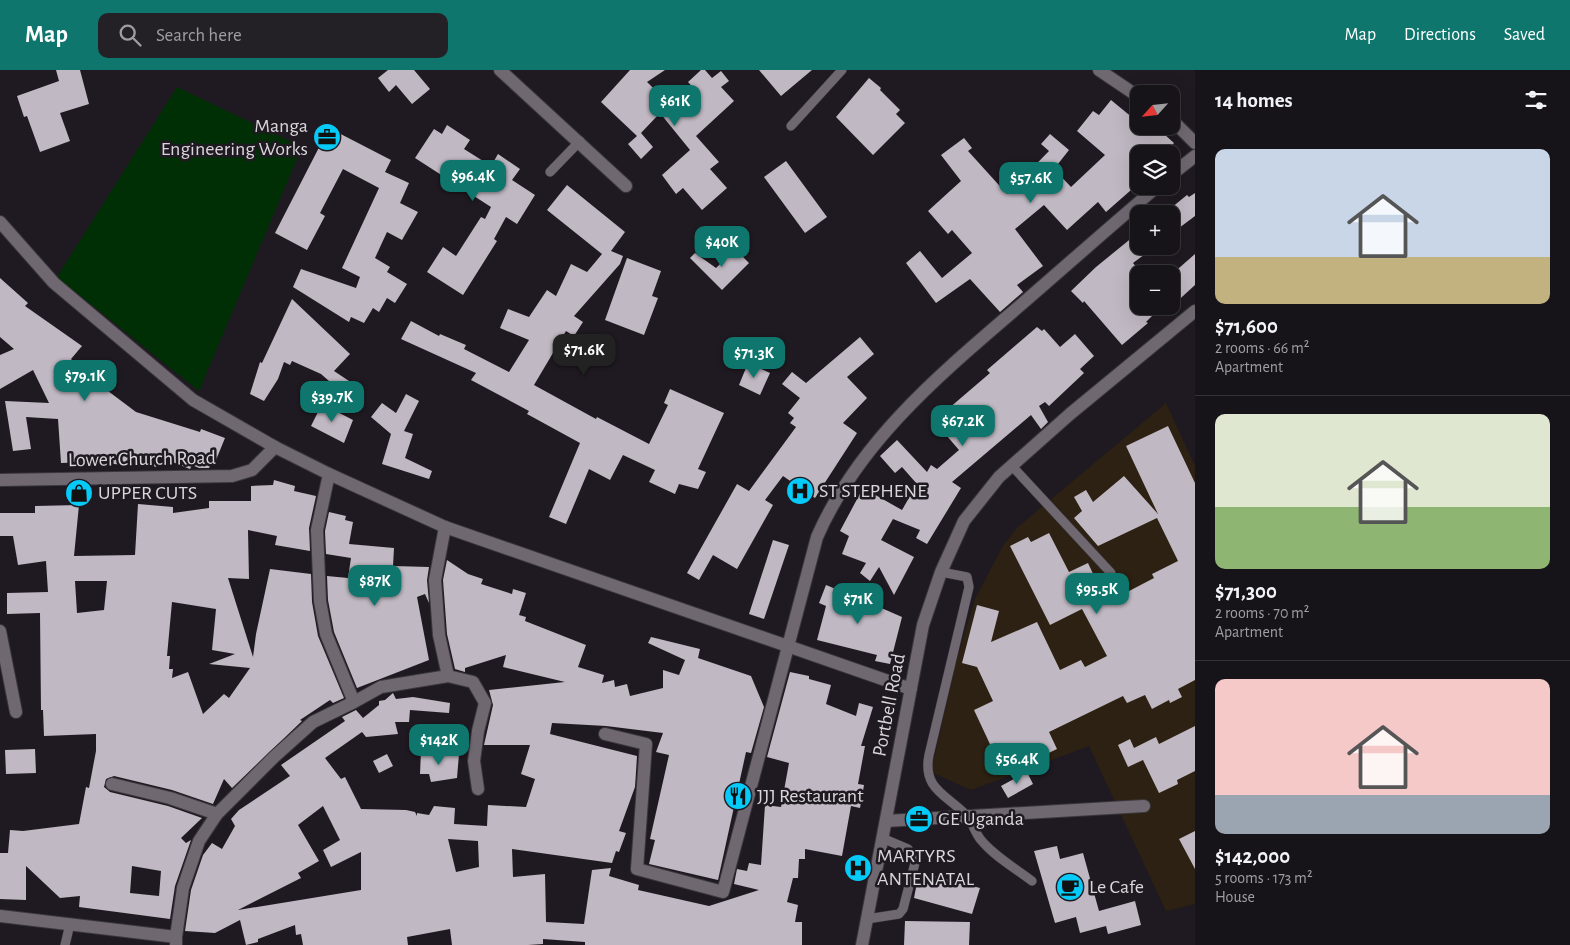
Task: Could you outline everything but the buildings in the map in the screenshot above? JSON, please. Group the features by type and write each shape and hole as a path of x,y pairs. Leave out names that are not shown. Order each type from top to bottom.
{"street":[{"path":"500,70 536,105 580,141 626,186"},
{"path":"1099,70 1130,91"},
{"path":"1180,128 1195,143"},
{"path":"1180,168 1195,156"},
{"path":"604,734 646,744 637,869 723,892 817,537 831,504 881,436 933,380 1148,195"},
{"path":"0,222 54,283 193,400 275,447 328,474 445,527 911,689"},
{"name":"Portbell Road","path":"862,945 923,625 941,572 964,521 999,477 1070,414 1195,310"},
{"name":"Lower Church Road","path":"0,480 232,476 252,470 275,447"},
{"path":"328,474 317,530 320,601 329,643 354,702"},
{"path":"445,527 435,580 439,635 448,676"},
{"path":"0,631 16,712"},
{"path":"0,916 70,924 176,941 183,888 199,841 217,814 274,757 313,722 381,688 448,676 473,682 485,703 478,731 474,761 478,789"},
{"path":"112,784 170,798 217,814"},
{"path":"886,822 1144,806"}],"lane":[{"path":"791,126 842,70"},
{"path":"550,172 580,141"},
{"path":"1012,466 1111,574"},
{"path":"941,572 967,576 969,586 927,768 928,778 940,793 967,817 980,839 988,848 1032,881"},
{"path":"867,919 899,914 903,910 915,863 908,849 882,838"},
{"path":"65,945 70,924"}],"shaded area":[{"path":"1166,403 1195,466 1195,904 1166,911 1089,746 971,790 931,772 955,666 975,599 1004,544 1018,527"}],"green space":[{"path":"177,87 302,147 199,391 57,277"}],"place":[{"name":"Manga Engineering Works","path":"327,137"},
{"name":"ST STEPHENE","path":"800,491"},
{"name":"UPPER CUTS","path":"79,493"},
{"name":"JJJ Restaurant","path":"738,796"},
{"name":"GE Uganda","path":"919,819"},
{"name":"MARTYRS ANTENATAL","path":"858,868"},
{"name":"Le Cafe","path":"1070,887"}]}
